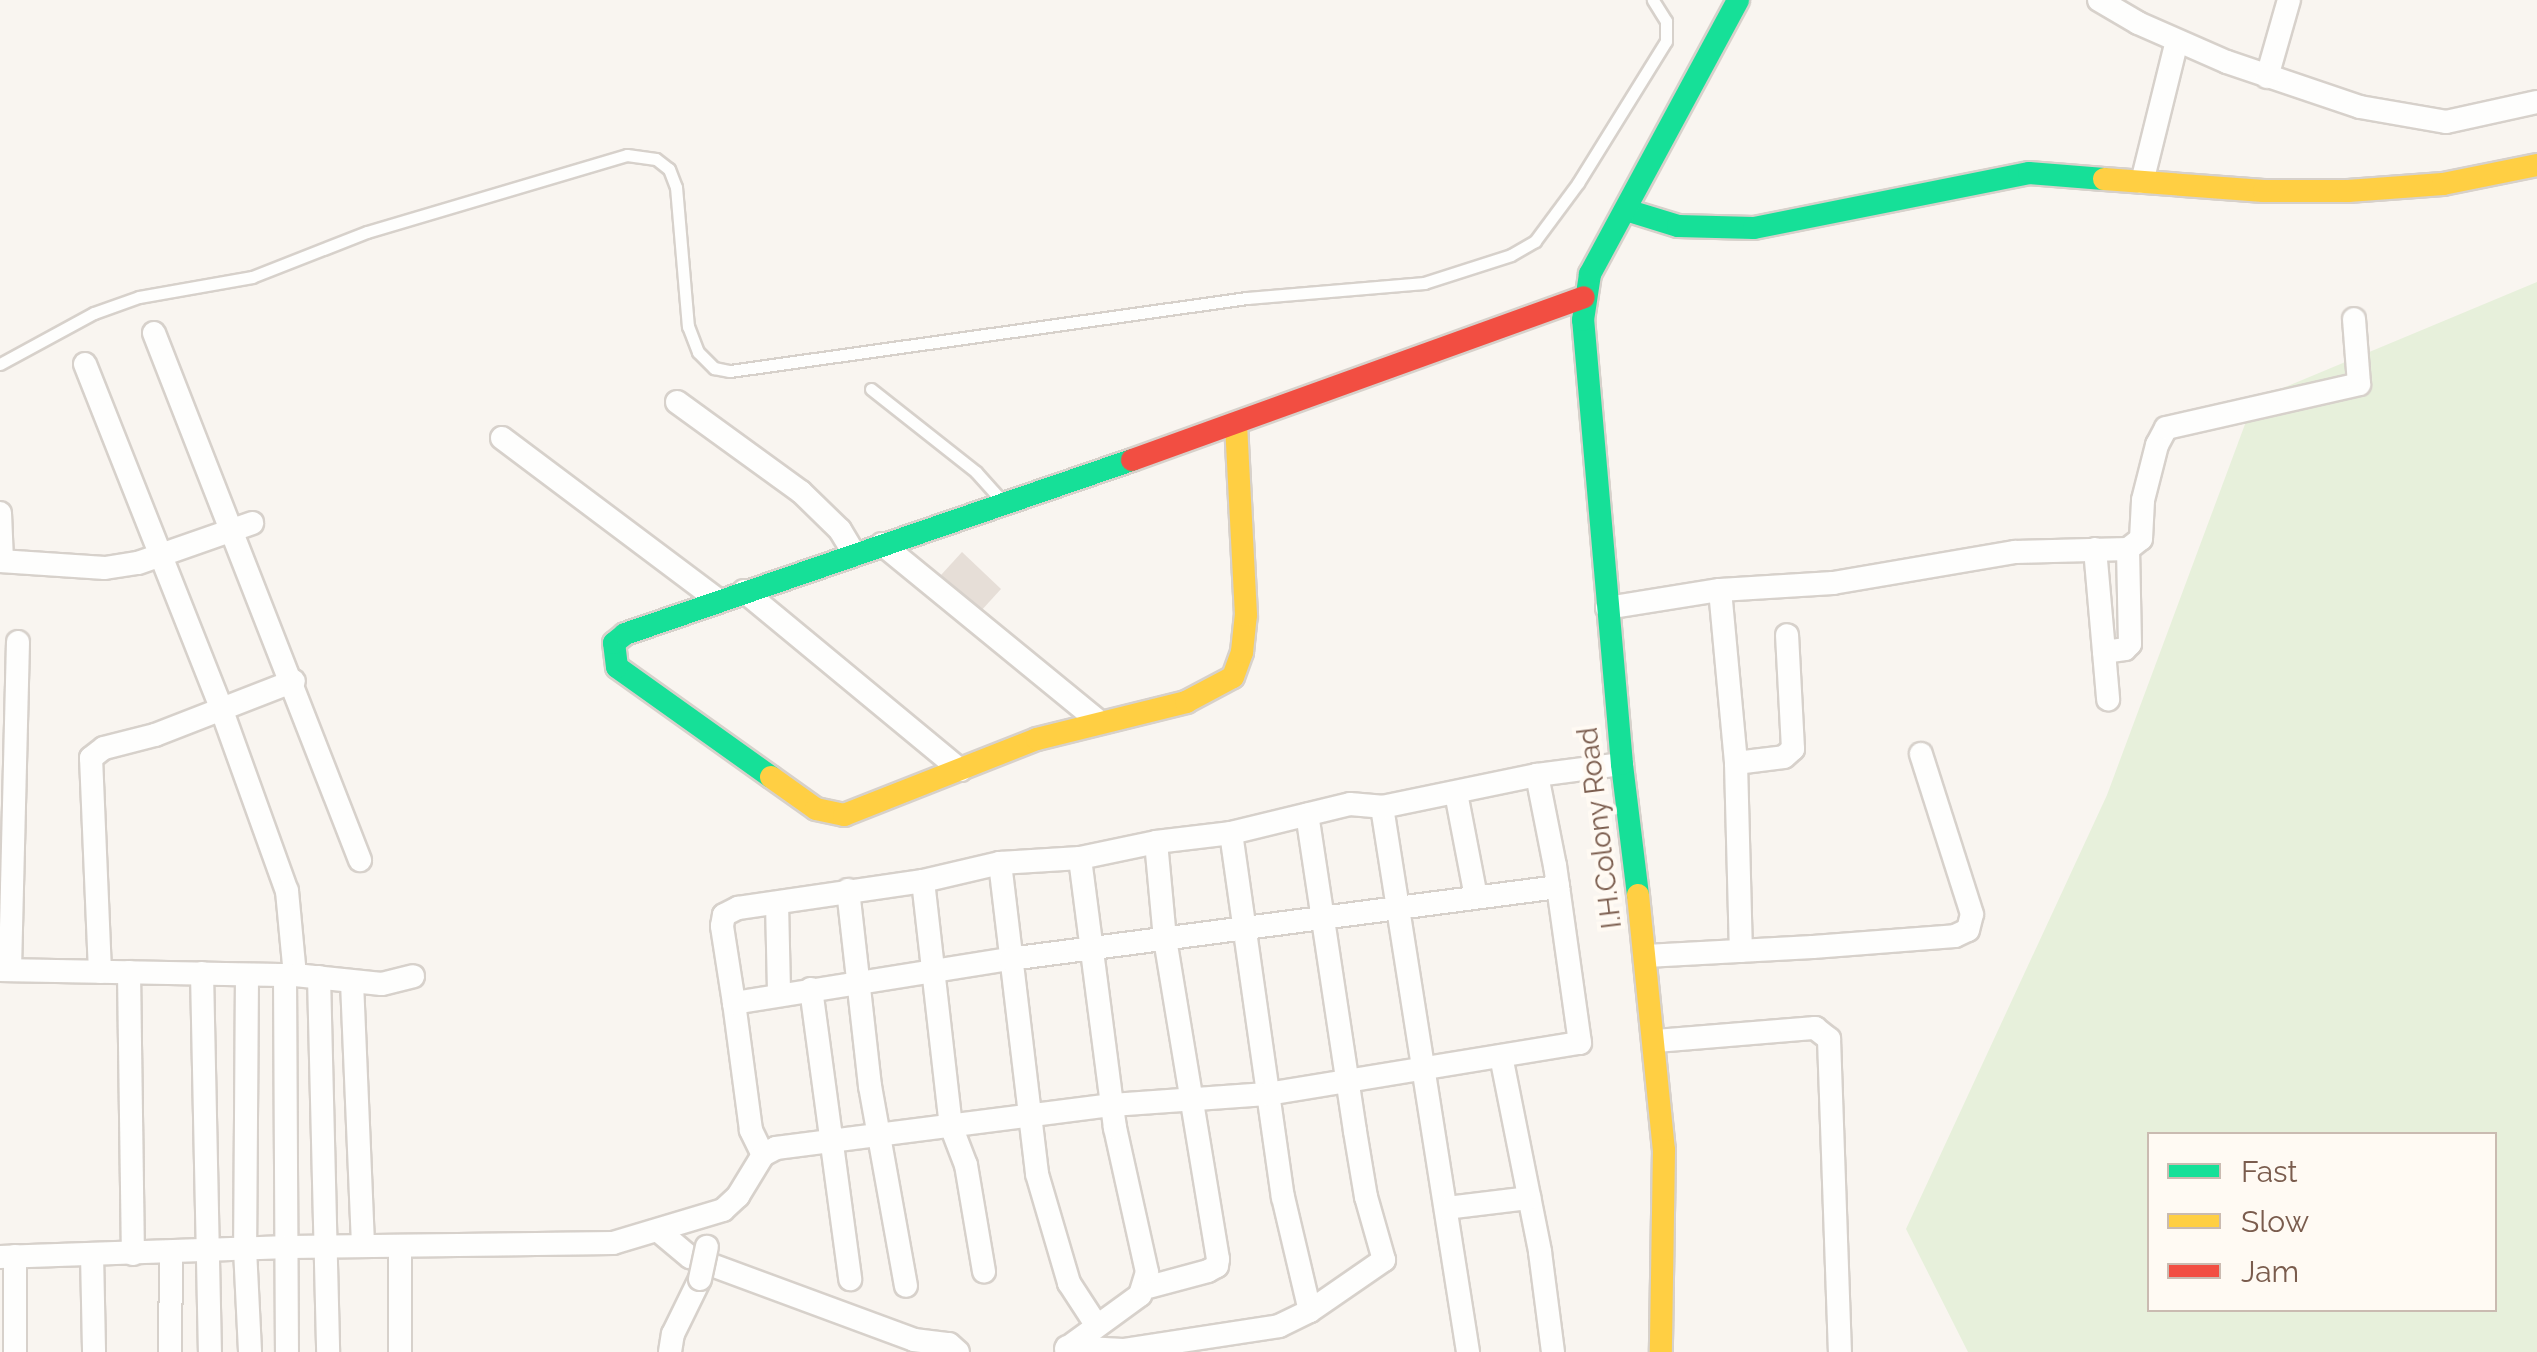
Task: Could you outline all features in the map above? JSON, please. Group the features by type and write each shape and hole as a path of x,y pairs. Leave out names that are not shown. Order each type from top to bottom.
{"street":[{"path":"1236,424 1246,615 1233,677 1186,702 1098,721 844,815 816,808 617,667 614,642 625,634 1236,424 1584,297 1590,274 1738,0"},
{"path":"2099,0 2177,41 2267,77 2360,107 2446,122 2537,102"},
{"path":"2267,77 2288,0"},
{"path":"2147,160 2177,41"},
{"path":"1626,210 1678,226 1754,228 2029,174 2147,160 2264,191 2348,191 2443,184 2537,165"},
{"name":"I.H.Colony Road","path":"1584,297 1607,608 1656,1041 1664,1150 1661,1352"},
{"path":"1607,608 1720,590 1814,585 2028,550 2128,549 2140,539 2143,500 2157,445 2166,428 2360,384 2354,319"},
{"path":"154,333 242,526 360,860"},
{"path":"86,364 221,708 289,898 287,1352"},
{"path":"677,402 801,492 840,530 854,554"},
{"path":"502,438 718,600"},
{"path":"0,512 1,561 105,568 162,555 242,526"},
{"path":"882,544 1098,721"},
{"path":"2104,652 2125,649 2130,644 2128,549"},
{"path":"2095,550 2108,699"},
{"path":"1720,590 1736,764 1741,951"},
{"path":"744,591 960,770"},
{"path":"1736,764 1784,757 1793,749 1786,635"},
{"path":"18,642 5,969 290,975 382,984 412,976"},
{"path":"100,972 89,766 95,752 294,682"},
{"path":"1646,956 1955,936 1968,930 1972,914 1921,754"},
{"path":"763,1155 751,1130 722,926 724,915 848,890 923,882 1000,863 1080,858 1156,842 1231,833 1350,804 1382,807 1537,775 1622,764"},
{"path":"15,1352 7,1257 285,1247 400,1249 614,1244 731,1205 763,1155 776,1148 834,1137 878,1136 1112,1105 1268,1094 1580,1043 1537,775"},
{"path":"1456,793 1476,897"},
{"path":"1382,807 1395,910 1468,1352"},
{"path":"1081,1345 1123,1351 1240,1343 1310,1311 1384,1260 1366,1197 1307,815"},
{"path":"1231,833 1283,1197 1310,1311"},
{"path":"1081,1345 1145,1288 1217,1266 1165,938 1156,842"},
{"path":"1080,858 1112,1105 1144,1256 1145,1288"},
{"path":"1000,863 1037,1174 1081,1345"},
{"path":"923,882 951,1126 966,1165 984,1271"},
{"path":"734,1003 936,974 1010,959 1558,887"},
{"path":"848,890 878,1136 906,1286"},
{"path":"776,902 779,994"},
{"path":"129,972 133,1254"},
{"path":"202,972 210,1352"},
{"path":"247,975 245,1249 250,1352"},
{"path":"319,977 328,1352"},
{"path":"352,982 363,1246"},
{"path":"811,989 834,1137 850,1279"},
{"path":"1656,1041 1815,1028 1829,1040 1840,1352"},
{"path":"1501,1056 1529,1198 1553,1352"},
{"path":"1446,1208 1529,1198"},
{"path":"670,1352 678,1322 700,1279 707,1247 705,1216"},
{"path":"651,1234 690,1257 914,1340 949,1344 958,1352"},
{"path":"400,1249 400,1352"},
{"path":"170,1352 171,1253"},
{"path":"92,1254 94,1352"}],"lane":[{"path":"0,364 94,314 139,296 252,277 367,232 628,155 656,159 668,169 676,187 688,326 698,352 714,368 730,371 1247,298 1424,282 1510,256 1535,241 1578,183 1666,41 1666,21 1652,0"},
{"path":"871,389 976,472 1004,503"}],"green space":[{"path":"2537,282 2537,1352 1968,1352 1906,1229 2107,795 2254,400"}],"building":[{"path":"962,552 1001,589 980,612 941,575"}],"traffic: fast":[{"path":"1638,895 1622,764 1583,320 1590,274 1738,0"},
{"path":"1626,210 1678,226 1754,228 2029,173 2104,179"},
{"path":"771,777 617,667 614,643 625,634 1132,460"}],"traffic: slow":[{"path":"2104,179 2264,191 2348,191 2443,184 2537,165"},
{"path":"771,777 816,809 844,815 1037,739 1186,702 1233,677 1242,652 1246,615 1236,424"},
{"path":"1638,895 1664,1150 1661,1352"}],"traffic: jam":[{"path":"1132,460 1584,297"}]}
